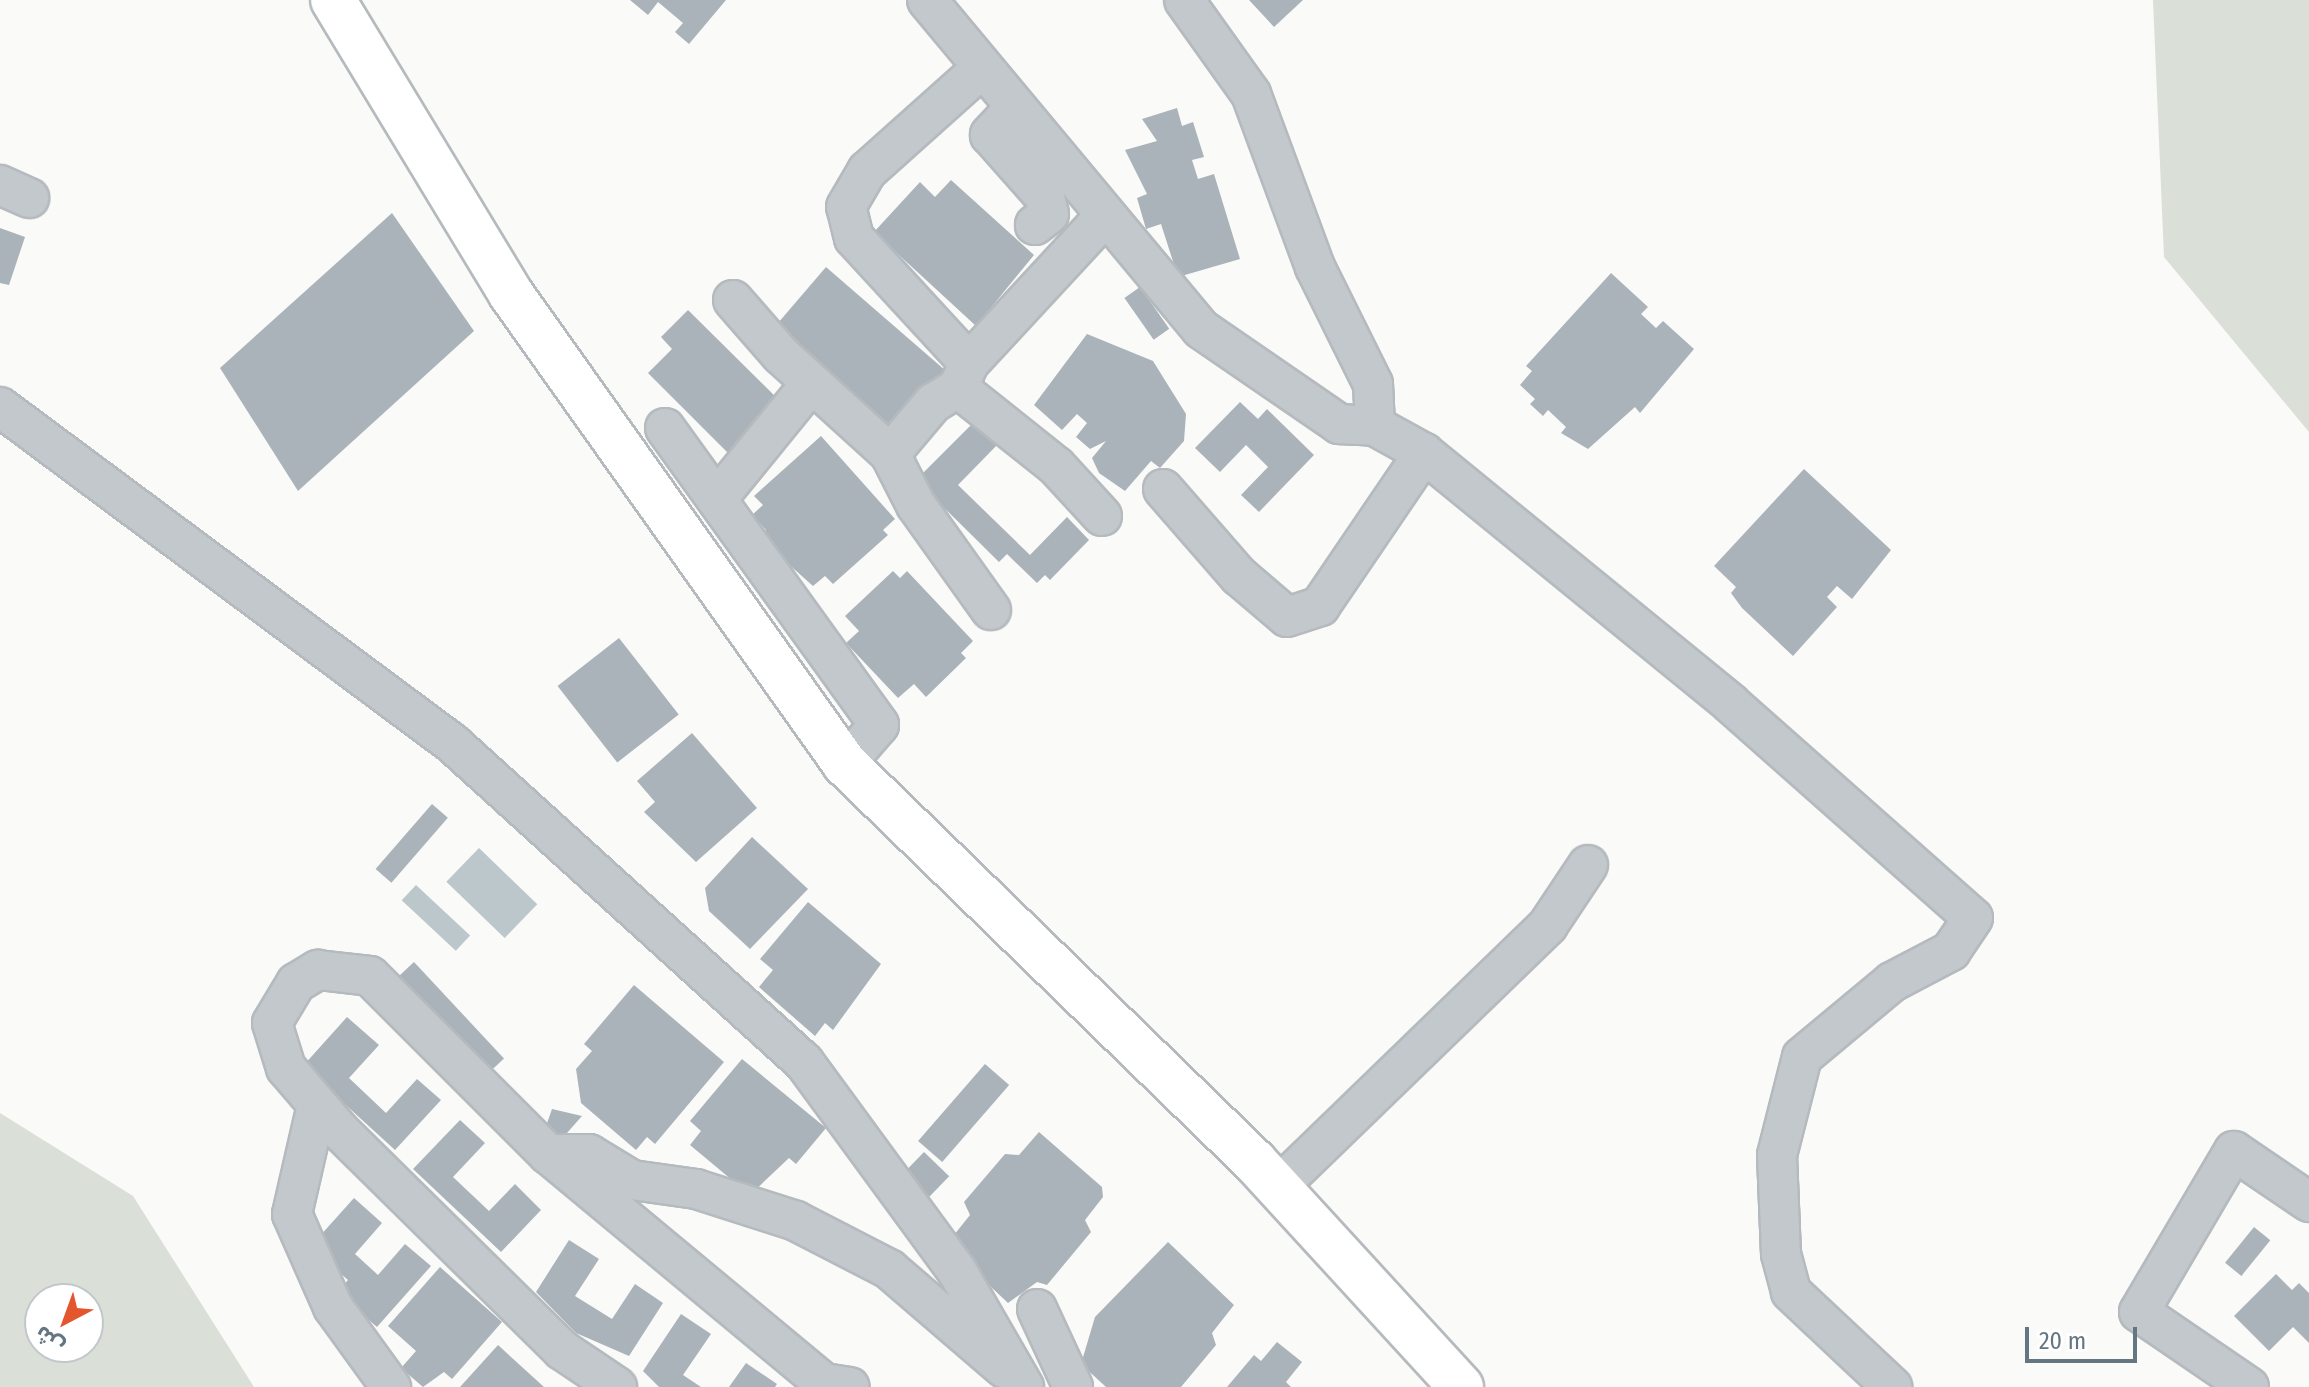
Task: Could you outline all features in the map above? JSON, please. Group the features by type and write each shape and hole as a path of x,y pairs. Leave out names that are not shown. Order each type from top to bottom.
{"main road":[{"path":"333,0 536,331 845,764 1278,1187 1461,1387"}],"street":[{"path":"927,0 980,70 1201,329 1241,363 1339,424 1375,426 1424,453 1862,813 1973,918 1951,951 1892,982 1802,1057 1777,1155 1781,1254 1791,1292 1892,1387"},
{"path":"1184,0 1251,94 1315,267 1373,384 1375,426"},
{"path":"980,70 867,171 846,207 854,238 964,376 1102,516"},
{"path":"1015,108 990,135 1045,197 1049,214 1035,225"},
{"path":"890,454 933,403 964,376 1105,216"},
{"path":"733,300 781,355 890,454 916,505 991,610"},
{"path":"717,499 804,392"},
{"path":"0,407 452,743 804,1062 957,1271 1023,1385"},
{"path":"665,428 879,725 845,764"},
{"path":"1163,489 1239,576 1287,617 1320,606 1424,453"},
{"path":"1278,1187 1548,925 1588,865"},
{"path":"617,1387 562,1350 317,1105 274,1047 272,1023 296,983 318,970 345,968 370,976 548,1154 832,1386"},
{"path":"317,1105 292,1214 333,1307 391,1387"},
{"path":"2249,1387 2139,1312 2234,1151 2309,1202"},
{"path":"548,1154 589,1154 632,1180 696,1189 796,1221 889,1269 1023,1385"},
{"path":"1037,1309 1073,1387"}],"shaded area":[{"path":"2153,0 2309,0 2309,432 2164,257"},
{"path":"479,848 537,904 505,938 446,882"},
{"path":"416,885 470,935 456,951 402,900"},
{"path":"0,1113 133,1196 254,1387 0,1387"}],"building":[{"path":"630,0 726,0 689,44 675,32 683,23 658,2 648,15"},
{"path":"1249,0 1303,0 1274,27"},
{"path":"1177,108 1182,126 1193,122 1204,157 1192,160 1198,179 1214,174 1240,259 1178,277 1161,224 1146,229 1137,198 1147,194 1125,150 1157,141 1142,119"},
{"path":"951,180 1034,255 976,326 874,232 920,182 935,197"},
{"path":"392,213 474,331 298,491 220,368"},
{"path":"0,228 25,237 9,285 0,283"},
{"path":"826,267 946,371 905,418 899,412 884,429 772,330"},
{"path":"1611,273 1648,307 1641,314 1656,328 1663,321 1694,349 1640,413 1635,407 1588,449 1561,433 1566,427 1548,410 1543,416 1530,404 1535,399 1520,385 1532,371 1526,366"},
{"path":"1140,287 1169,329 1154,340 1124,298"},
{"path":"688,310 784,405 732,457 648,373 672,349 661,337"},
{"path":"1087,334 1153,361 1186,414 1184,441 1160,468 1151,461 1125,491 1099,473 1092,458 1106,441 1090,449 1076,437 1087,423 1077,414 1062,430 1034,405"},
{"path":"1240,402 1258,419 1267,409 1314,455 1259,512 1241,495 1268,467 1246,445 1220,472 1195,448"},
{"path":"976,420 999,443 958,485 1030,555 1067,517 1089,540 1050,580 1045,575 1037,583 1007,554 999,562 916,480"},
{"path":"821,436 895,519 883,530 888,535 833,584 825,576 813,586 758,537 766,530 752,515 763,505 754,496"},
{"path":"1804,469 1891,550 1852,599 1837,586 1827,597 1837,607 1793,656 1742,608 1731,593 1736,587 1714,566"},
{"path":"893,571 900,578 907,571 973,641 961,653 966,658 926,697 914,684 898,698 846,643 859,631 845,616"},
{"path":"619,638 679,714 617,762 558,686"},
{"path":"692,733 757,808 696,862 644,812 655,802 637,781"},
{"path":"432,804 448,818 391,883 376,869"},
{"path":"752,837 808,889 750,949 709,911 705,888"},
{"path":"808,902 881,964 833,1030 825,1023 815,1036 759,987 773,970 760,959"},
{"path":"414,962 504,1059 488,1074 398,977"},
{"path":"634,985 724,1062 655,1144 647,1137 636,1150 581,1103 576,1069 592,1051 584,1044"},
{"path":"347,1017 379,1045 349,1078 386,1113 417,1079 441,1100 395,1150 303,1066"},
{"path":"742,1059 826,1128 796,1164 789,1158 750,1195 690,1145 701,1131 690,1121"},
{"path":"985,1064 1009,1085 942,1162 918,1141"},
{"path":"552,1109 582,1116 559,1142 545,1129"},
{"path":"460,1120 485,1143 453,1177 489,1211 515,1184 541,1210 501,1252 413,1169"},
{"path":"1039,1132 1102,1187 1103,1197 1085,1220 1091,1232 1047,1285 1037,1282 1008,1303 954,1252 954,1235 970,1215 964,1202 1005,1154 1019,1155"},
{"path":"924,1152 949,1176 922,1204 897,1180"},
{"path":"354,1198 382,1223 355,1254 378,1275 405,1244 431,1266 377,1327 337,1293 348,1280 310,1247"},
{"path":"2254,1227 2270,1240 2241,1276 2225,1263"},
{"path":"569,1240 599,1259 575,1296 612,1319 635,1284 663,1303 629,1356 576,1333 536,1292"},
{"path":"1168,1242 1234,1305 1212,1333 1216,1345 1181,1387 1106,1387 1081,1364 1095,1317"},
{"path":"440,1267 502,1322 452,1379 444,1372 423,1387 401,1368 416,1351 388,1326"},
{"path":"2276,1274 2292,1290 2299,1283 2309,1293 2309,1343 2293,1327 2269,1351 2234,1316"},
{"path":"681,1314 711,1334 683,1375 701,1387 659,1387 643,1371"},
{"path":"1277,1342 1302,1362 1286,1382 1291,1387 1227,1387 1254,1355 1261,1361"},
{"path":"498,1345 544,1387 460,1387"},
{"path":"746,1363 777,1384 775,1387 729,1387"}]}
